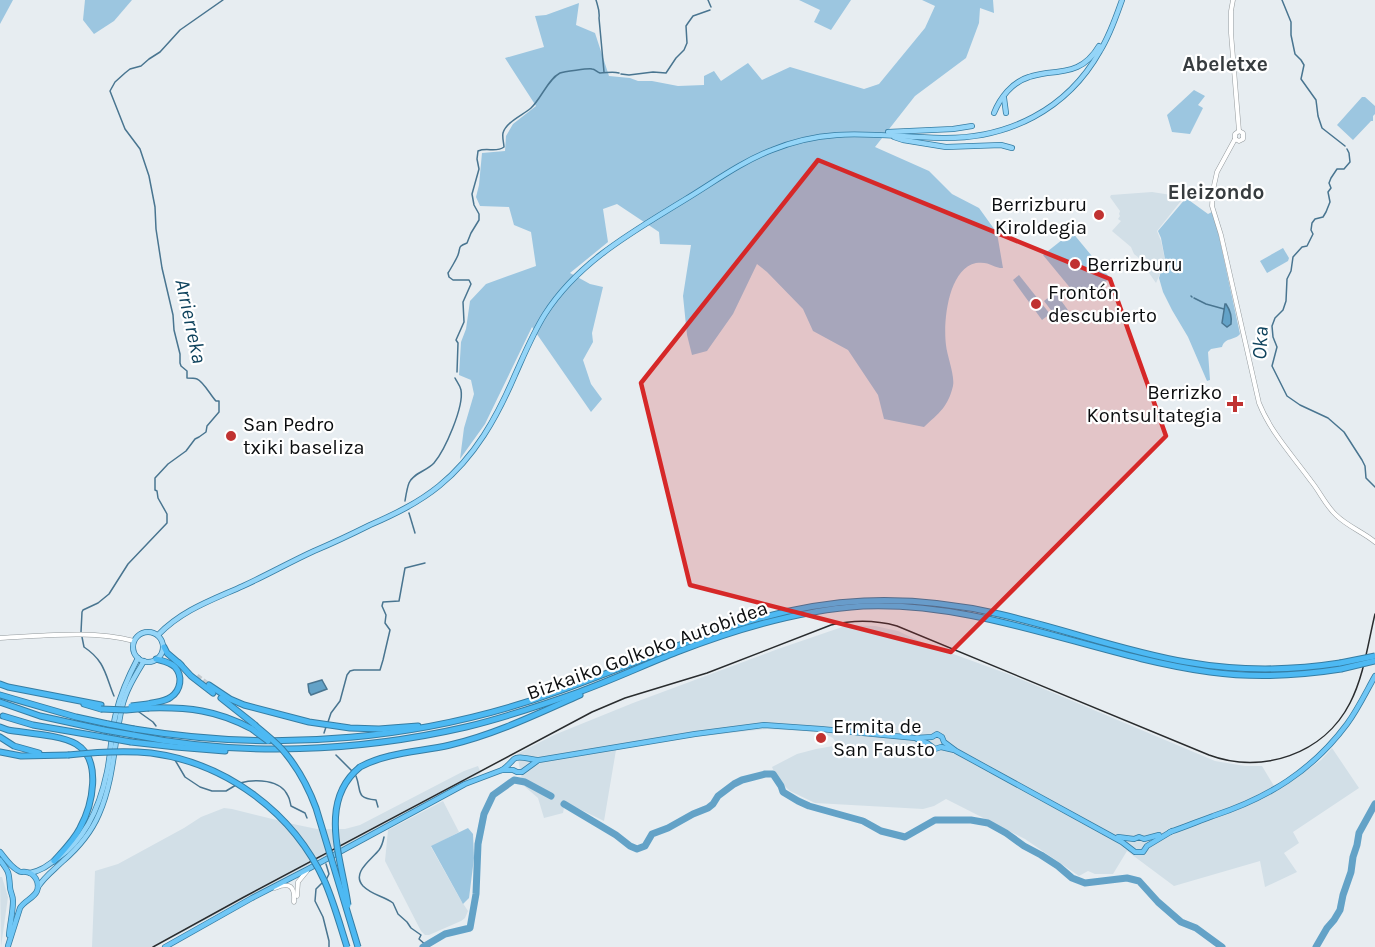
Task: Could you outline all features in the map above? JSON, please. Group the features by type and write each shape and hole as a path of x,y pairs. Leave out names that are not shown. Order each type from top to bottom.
{"highway":[{"name":"Bizkaiko Golkoko Autobidea","path":"0,695 54,712 108,724 194,737 279,742 387,734 464,720 531,701 704,635 762,617 809,607 897,600 1000,614 1159,657 1211,666 1287,669 1340,666 1375,656"},
{"name":"Bizkaiko Golkoko Autobidea","path":"0,702 104,734 194,745 231,748 312,748 391,741 468,726 540,705 678,652 789,616 865,606 898,606 966,614 1039,630 1158,662 1211,672 1288,675 1375,661"},
{"path":"164,647 167,653 203,685 286,753 294,765 307,786 316,808 358,947"},
{"path":"148,706 169,699 178,690 180,684 179,673 175,667 156,659"},
{"path":"179,663 197,676"},
{"path":"350,922 337,852 336,812 339,795 352,774 360,767 377,759 449,746 503,729 620,676"},
{"path":"1112,836 1124,839 1139,837 1144,839 1254,801 1275,790 1309,766 1327,748 1349,721 1375,676"},
{"path":"0,684 101,707 148,706 210,712 253,727"},
{"path":"208,685 243,705 325,725 379,729 432,726"},
{"path":"3,716 33,725 104,734"},
{"path":"165,947 252,897 465,784 502,770 519,757 539,760 765,725 915,738 940,735 956,751 1112,836 1136,852 1140,853 1147,846 1172,831"},
{"path":"0,727 66,739 83,749 90,762 93,776 92,789 86,813 79,831 54,861"},
{"path":"931,746 932,736"},
{"path":"0,737 21,748 53,755"},
{"path":"915,738 937,749 941,747 956,751"},
{"path":"941,747 944,741"},
{"path":"0,752 21,756 123,751 149,753 173,757 213,770 263,801 286,823 306,849 325,882 347,947"},
{"path":"525,759 526,769"},
{"path":"502,770 513,770 520,773 539,760"},
{"path":"512,762 513,770"},
{"path":"1132,848 1131,843 1134,839"},
{"path":"1144,839 1147,846"},
{"path":"0,852 15,869 30,873 36,879 38,887 35,894 20,908 8,946"},
{"path":"0,860 7,870 12,894 13,905 8,946"},
{"path":"10,881 20,872"},
{"path":"12,894 20,899 29,899"}],"main road":[{"path":"872,133 927,137 980,136 1007,129 1032,118 1054,104 1078,82 1099,54 1122,0"},
{"path":"994,113 1001,99 1012,87 1026,78 1082,65 1108,35"},
{"path":"1004,97 1006,113"},
{"path":"158,635 171,622 201,604 388,518 442,484 470,456 486,434 536,330 552,304 570,282 615,244 738,167 772,150 809,138 972,126"},
{"path":"885,134 903,140 946,147 1000,145 1012,148"},
{"path":"149,631 158,635 164,647 162,654 153,661 138,658 133,650 136,637 149,631"},
{"path":"30,873 44,869 64,854 81,836 91,820 103,790 123,686 138,658"},
{"path":"38,887 45,876 85,839 96,823 111,778 123,705 130,684 144,661"}],"street":[{"path":"1233,0 1231,33 1239,131 1243,134 1244,139 1239,141 1235,139"},
{"path":"1239,131 1235,134 1235,139 1217,172 1212,199 1263,413 1278,438 1331,510 1375,542"},
{"path":"0,638 87,635 134,641"},
{"path":"252,897 286,885 294,891 294,902 298,882 310,868"}],"highlighted area":[{"path":"818,160 1110,279 1166,436 951,652 690,585 641,383"}],"shaded area":[{"path":"0,0 13,0 0,24"},
{"path":"85,0 132,0 114,21 94,34 83,20"},
{"path":"799,0 851,0 831,30 814,22 820,10"},
{"path":"922,0 993,0 994,13 980,8 979,23 966,58 915,96 875,147 929,171 952,194 979,208 997,233 1003,268 976,263 967,267 959,275 953,286 949,298 945,335 953,386 946,405 924,427 884,419 878,395 848,350 813,331 803,309 757,264 733,314 707,351 692,355 687,335 683,296 691,245 660,244 659,232 617,204 603,209 608,242 570,273 590,284 603,287 592,333 593,342 583,360 591,384 602,399 591,412 532,327 485,424 460,459 464,428 474,394 471,380 459,375 461,342 466,329 470,301 486,284 536,266 531,232 514,225 509,207 480,206 476,197 482,153 505,151 506,136 513,124 536,106 505,58 544,47 535,16 546,15 579,3 576,25 595,33 609,76 678,86 704,85 704,76 714,71 721,81 748,63 762,80 790,67 864,89 879,84 925,28 935,6"},
{"path":"1194,90 1205,96 1198,105 1203,108 1190,134 1172,132 1167,115"},
{"path":"1362,97 1375,106 1375,114 1373,121 1353,140 1337,125"},
{"path":"1152,192 1184,197 1157,231 1165,260 1156,283 1131,247 1112,231 1121,221 1118,219 1120,211 1110,197 1111,195"},
{"path":"1186,198 1208,214 1212,212 1240,334 1225,342 1222,347 1211,349 1208,352 1210,380 1207,381 1188,337 1163,292 1159,278 1165,259 1158,231"},
{"name":"Berrizburu","path":"1072,232 1110,278 1081,301 1043,255"},
{"path":"1283,248 1289,258 1288,261 1267,273 1260,261"},
{"name":"Frontón descubierto","path":"1019,275 1050,314 1042,320 1013,280"},
{"path":"1055,292 1070,313 1060,322 1044,301"},
{"path":"1225,304 1229,309 1231,319 1231,324 1227,327 1222,323"},
{"path":"848,625 875,626 898,631 926,644 1008,674 1215,761 1262,766 1277,791 1321,760 1332,748 1359,788 1293,832 1299,843 1284,853 1297,872 1265,887 1260,861 1174,886 1127,851 1113,874 1095,874 1088,871 1079,876 1025,839 946,799 923,809 815,803 790,791 778,780 772,767 797,754 835,744 833,738 821,732 767,729 666,740 616,750 604,821 565,802 563,813 544,818 538,798 523,785 517,754 554,735 633,703"},
{"path":"322,680 327,689 311,695 308,684"},
{"path":"478,766 481,773 155,947 92,947 95,871 118,864 201,817 224,808 317,829 345,829 360,825"},
{"path":"443,801 459,832 431,847 468,911 461,921 425,935 385,861 388,830"},
{"path":"468,828 473,834 474,858 469,898 463,904 431,846"},
{"path":"0,877 2,877 8,897 1,947"}],"waterway":[{"name":"Arrierreka","path":"81,632 83,610 98,603 109,594 128,564 167,523 167,514 155,490 155,478 168,464 186,451 195,439 206,432 207,426 219,412 219,401 216,401 199,380 187,378 187,371 181,366 173,315 162,268 149,176 140,149 125,129 110,91 115,82 125,73 141,66 160,52 180,30 223,0"},
{"path":"596,0 604,72"},
{"path":"708,0 711,7"},
{"name":"Oka","path":"1282,0 1291,22 1295,54 1304,65 1301,79 1316,100 1322,128 1345,146"},
{"path":"621,74 666,73 684,50 687,43 686,26 688,23 693,16 710,10"},
{"path":"457,372 458,343 456,340 464,322 463,302 471,284 469,280 453,280 448,273 460,248 467,243 479,220 472,194 479,169 478,151 498,150 504,147 505,129 531,108 560,73 590,69 600,73 619,73"},
{"name":"Oka","path":"1347,149 1350,162 1344,169 1337,169 1331,178 1329,183 1331,188 1328,192 1330,202 1326,212 1323,217 1315,219 1312,223 1313,234 1307,246 1302,247 1293,257 1287,279 1286,301 1272,326 1277,347 1272,366 1287,396 1328,418 1344,432 1365,466 1366,478 1375,487"},
{"path":"1194,298 1224,309"},
{"path":"405,501 411,480 434,463 453,428 461,397 461,388 455,378"},
{"path":"409,513 415,533"},
{"path":"328,722 331,713 340,701 350,671 380,670 390,630 385,623 383,602 399,601 405,568 425,563"},
{"name":"Arrierreka","path":"82,637 84,647 104,668 114,696"},
{"name":"Arrierreka","path":"139,712 156,726"},
{"path":"324,733 326,727"},
{"path":"336,755 353,772"},
{"name":"Arrierreka","path":"175,760 185,777 200,787 212,791 226,791 236,785"},
{"path":"564,804 637,849 645,846 652,834 708,808 718,796 734,784 765,774 773,774 783,792 798,801 863,821 881,831 905,837 935,820 971,820 988,823 1058,866 1072,878 1085,883 1127,878 1139,881 1181,922 1196,928 1222,947"},
{"path":"356,776 362,796 376,800 378,807"},
{"path":"423,947 445,934 470,928 476,894 478,844 484,814 493,795 514,780 525,782 551,796"},
{"name":"Arrierreka","path":"240,783 260,781 280,786 289,797 291,806 305,813 307,818"},
{"path":"1316,947 1340,910 1359,833 1375,804"},
{"path":"384,837 380,848 361,872 360,881 370,891 393,903 398,914 421,935 419,939 427,946"},
{"name":"Arrierreka","path":"326,864 329,874 326,880"},
{"name":"Arrierreka","path":"322,883 316,889 315,901 323,917 329,947"}],"tunnel":[{"path":"197,676 209,685"}],"railway":[{"path":"153,947 592,712 625,698 707,673 831,625 864,621 897,626 1209,755 1229,761 1250,762 1270,761 1290,756 1308,747 1339,721 1359,682 1375,614"}],"place":[{"name":"Berrizburu Kiroldegia","path":"1099,215"},
{"name":"Berrizburu","path":"1075,264"},
{"name":"Frontón descubierto","path":"1036,304"},
{"name":"Berrizko Kontsultategia","path":"1235,404"},
{"name":"San Pedro txiki baseliza","path":"231,436"},
{"name":"Ermita de San Fausto","path":"821,738"}],"district":[{"name":"Abeletxe","path":"1225,64"},
{"name":"Eleizondo","path":"1216,192"}]}
